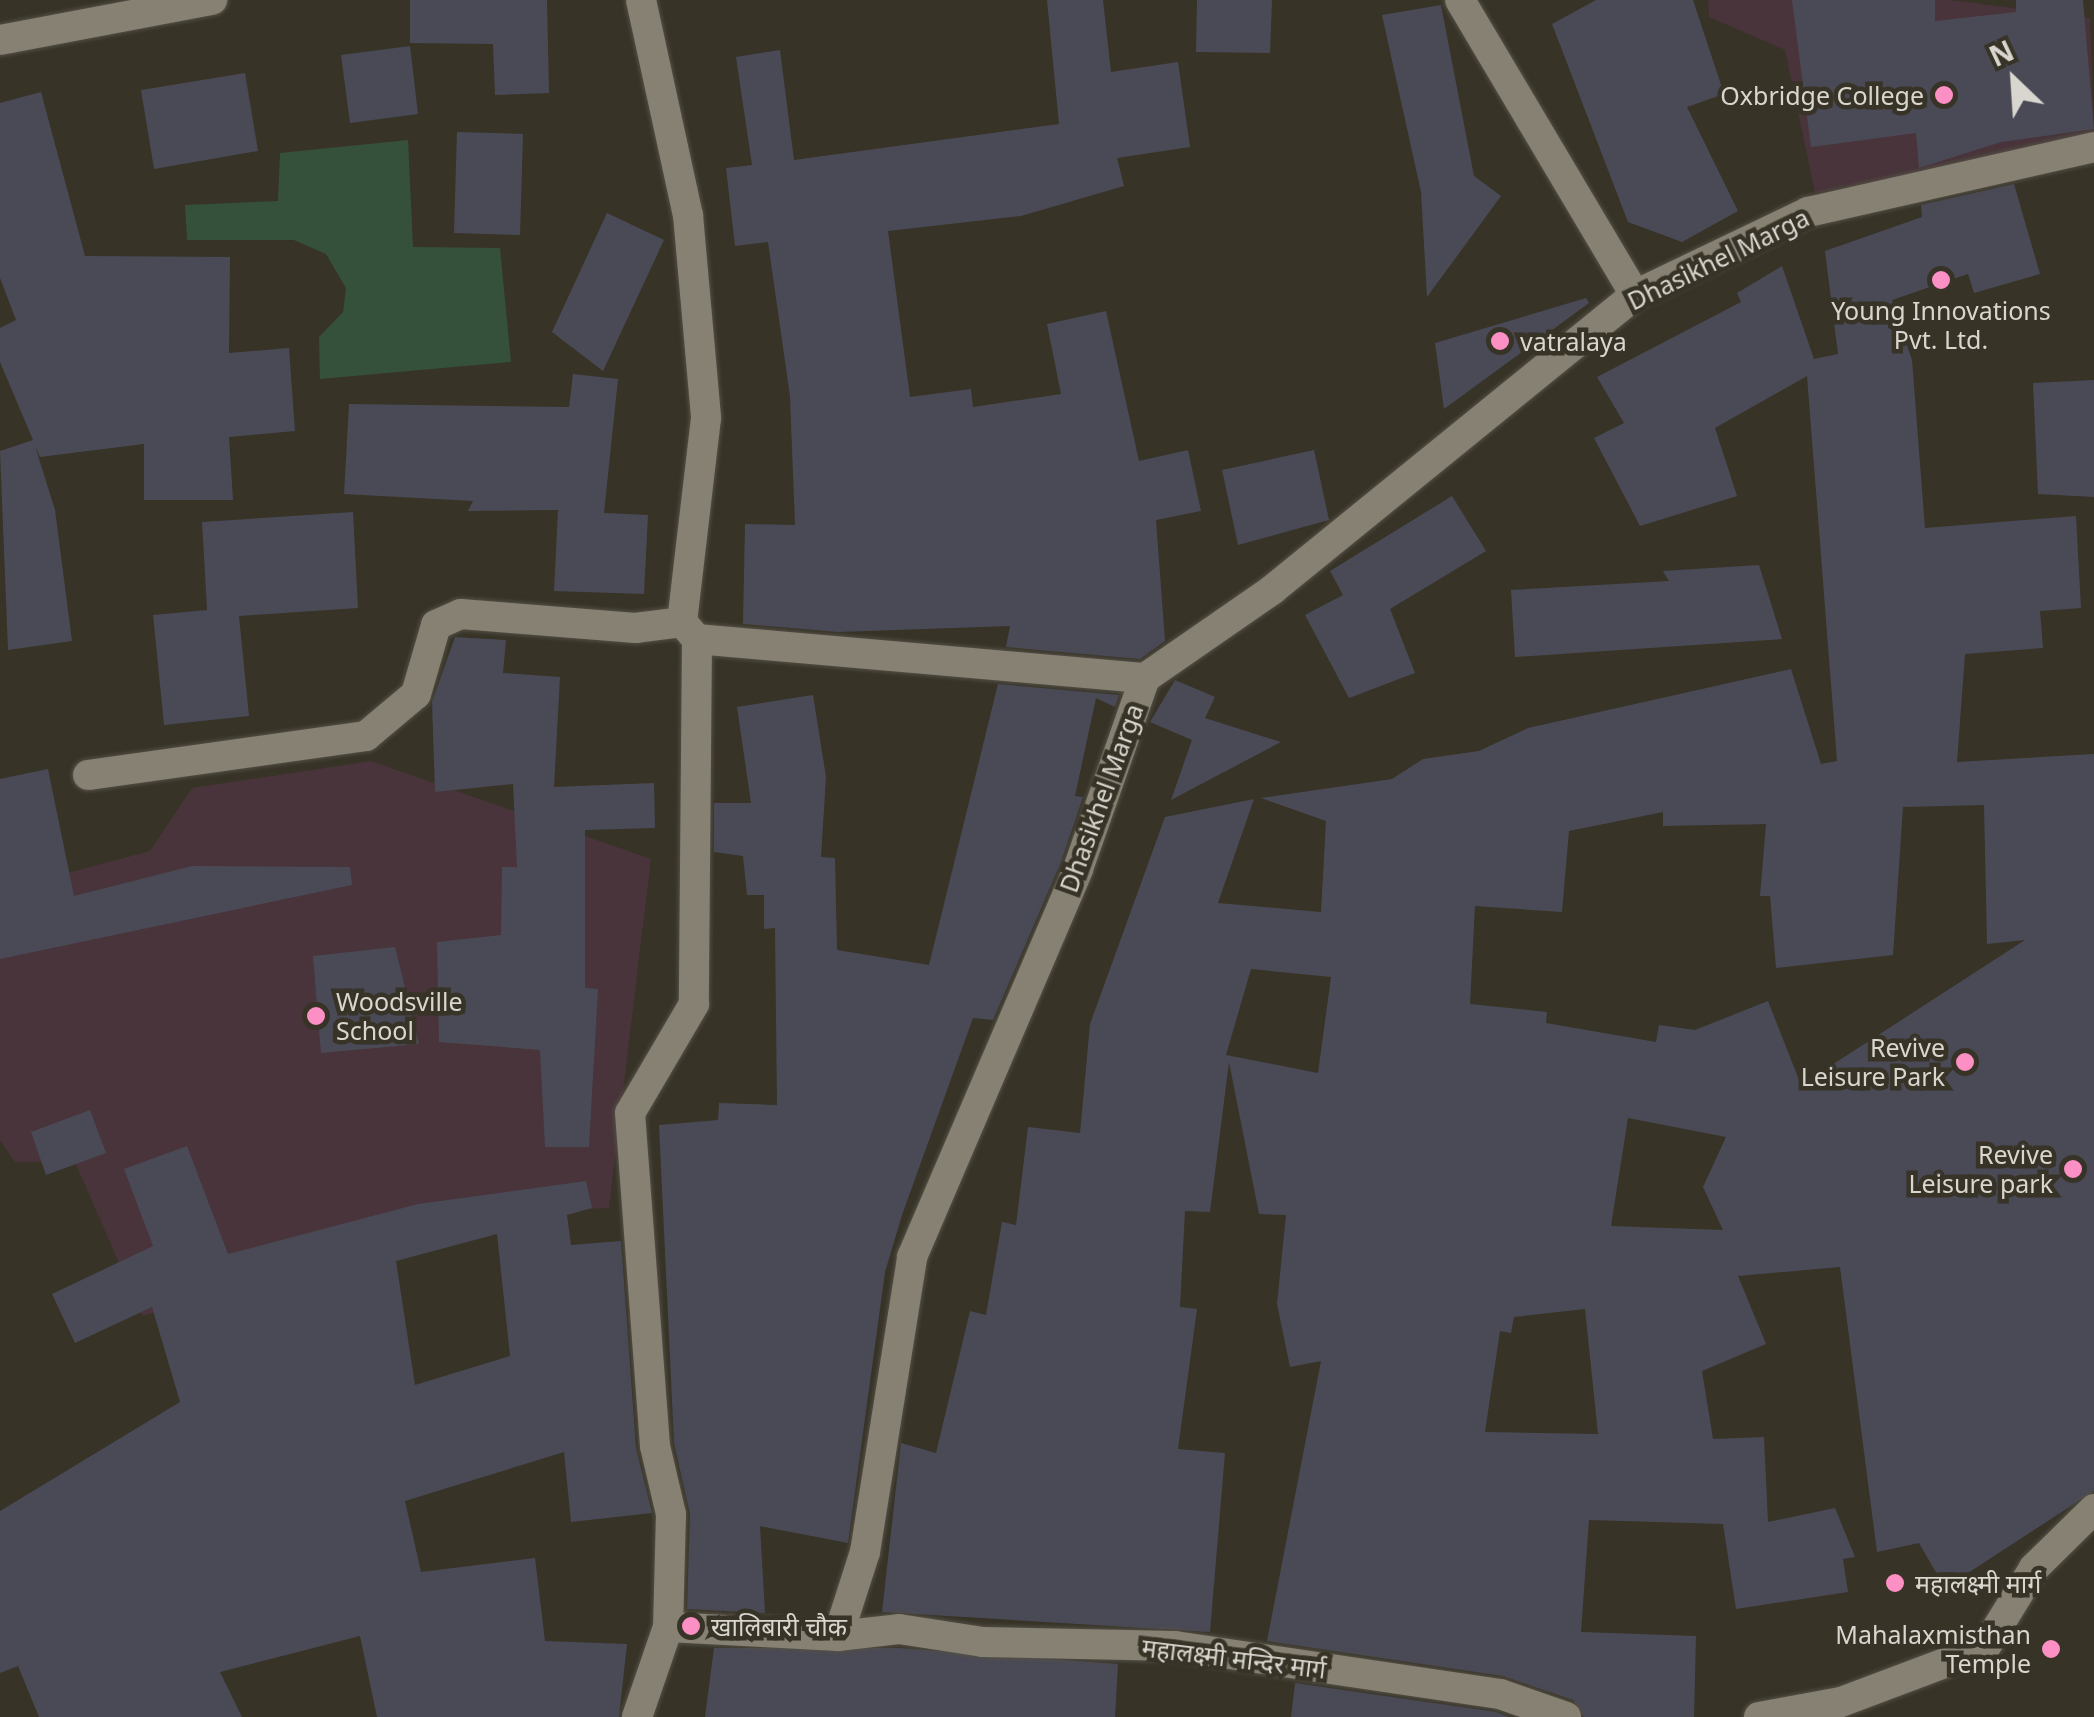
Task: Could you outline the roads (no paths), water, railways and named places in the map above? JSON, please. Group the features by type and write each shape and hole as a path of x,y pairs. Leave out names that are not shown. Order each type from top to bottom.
{"street":[{"path":"0,40 212,0"},
{"path":"637,1717 668,1627 671,1514 654,1446 630,1112 694,1004 690,630 706,418 688,216 641,0"},
{"path":"1460,0 1635,294"},
{"name":"Dhasikhel Marga","path":"838,1636 865,1552 912,1257 1078,869 1145,678 1272,590 1635,294 1808,212 2094,147"},
{"path":"88,775 366,736 416,694 436,625 460,614 690,630 1145,678"},
{"path":"1759,1717 1841,1702 1985,1648 2034,1568 2094,1509"},
{"path":"668,1627 838,1636"},
{"name":"महालक्ष्मी मन्दिर मार्ग","path":"838,1636 899,1630 983,1642 1174,1646 1500,1694 1566,1717"}],"place":[{"name":"Oxbridge College","path":"1944,95"},
{"name":"Young Innovations Pvt. Ltd.","path":"1941,280"},
{"name":"vatralaya","path":"1500,341"},
{"name":"Woodsville School","path":"316,1016"},
{"name":"Revive Leisure Park","path":"1965,1062"},
{"name":"Revive Leisure park","path":"2073,1169"},
{"name":"महालक्ष्मी मार्ग","path":"1895,1583"},
{"name":"खालिबारी चौक","path":"691,1626"},
{"name":"Mahalaxmisthan Temple","path":"2051,1649"}]}
